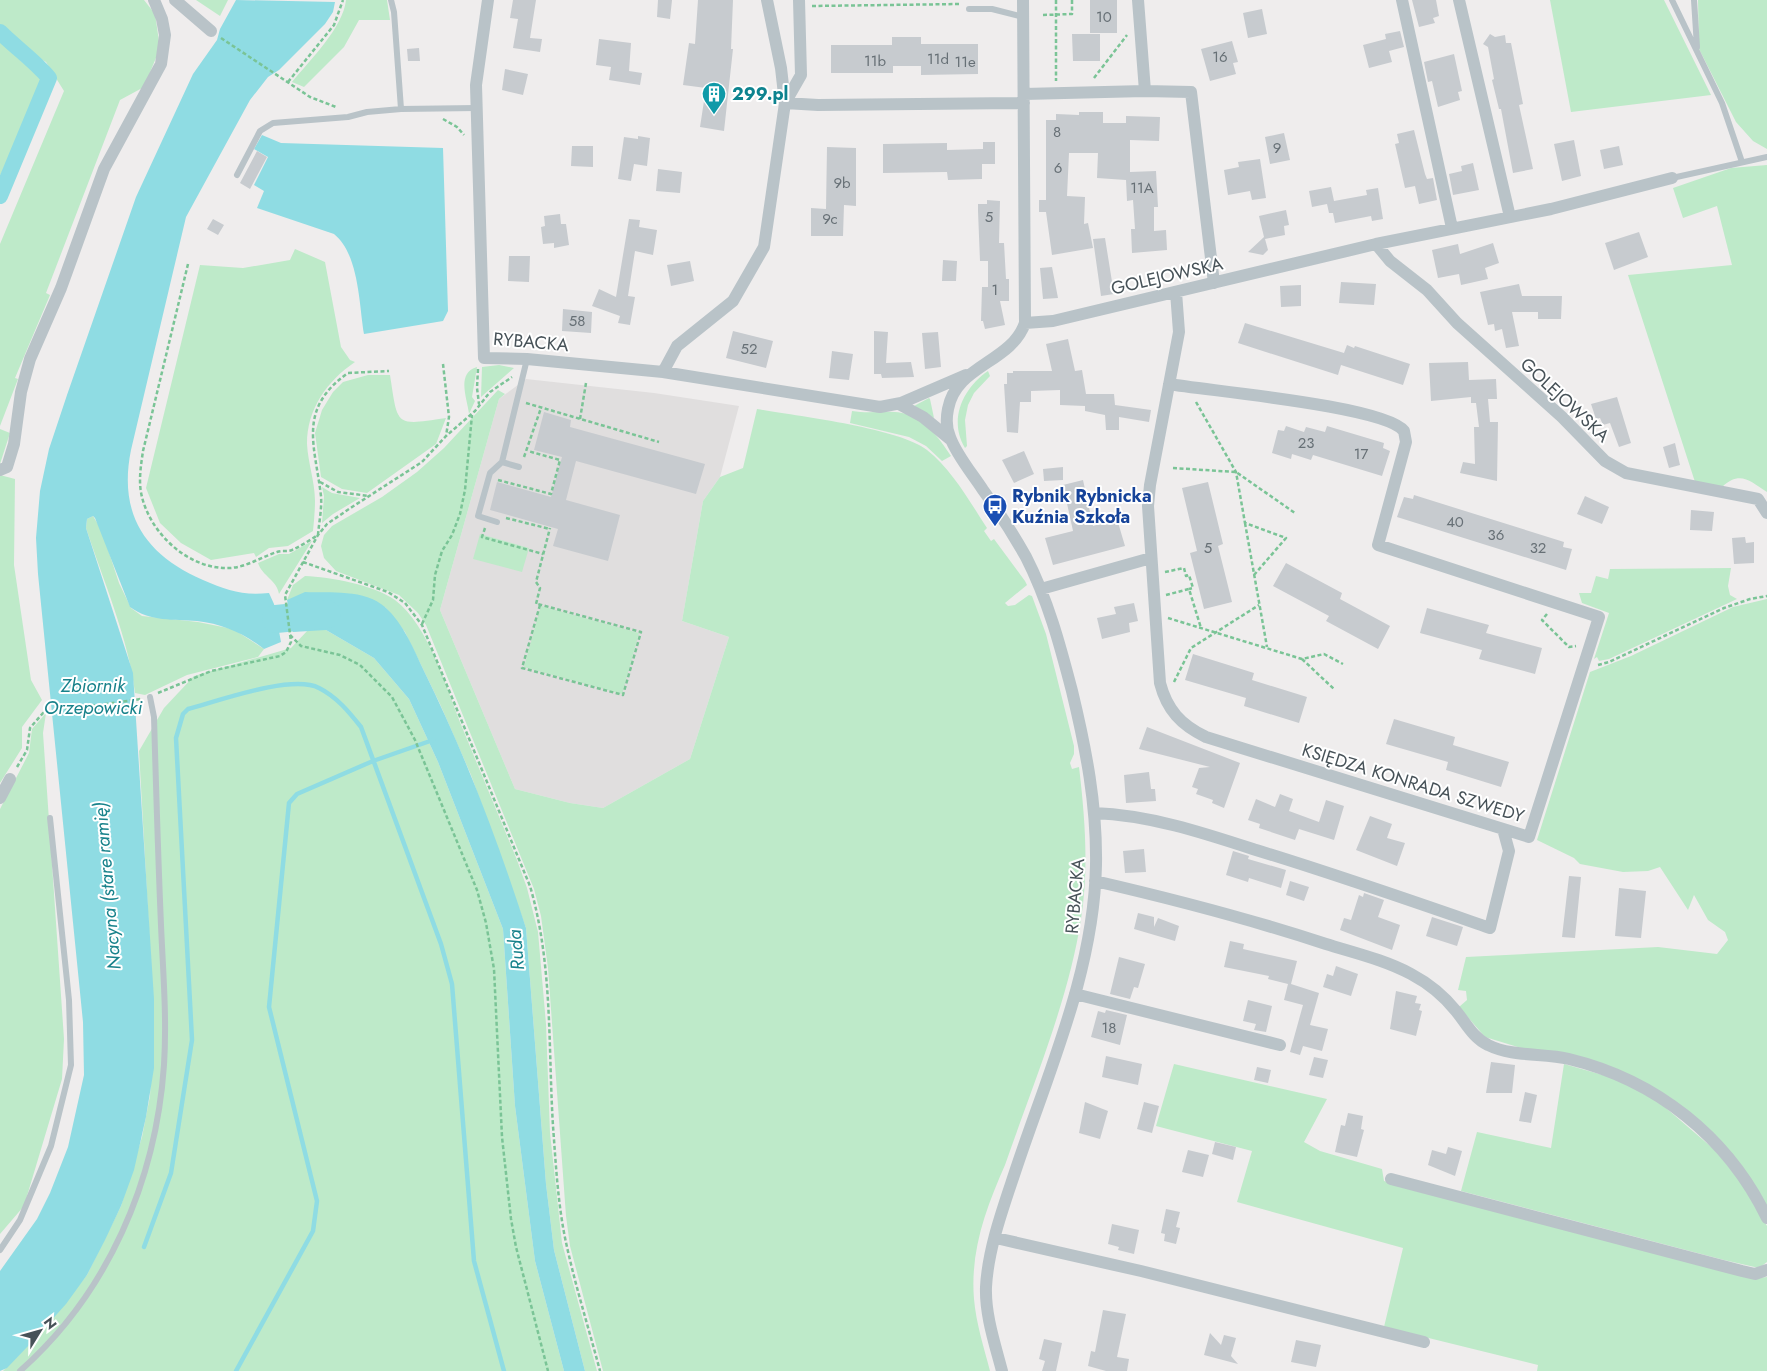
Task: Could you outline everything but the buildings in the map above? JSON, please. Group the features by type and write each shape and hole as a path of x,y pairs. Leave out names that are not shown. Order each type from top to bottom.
{"street":[{"path":"0,470 7,467 12,455 21,392 30,358 61,288 104,169 161,64 165,35 162,19 154,0"},
{"path":"176,0 211,31"},
{"name":"RYBACKA","path":"488,0 480,51 476,108 484,358 527,359 663,372 859,405 880,406 899,404 968,374"},
{"path":"663,372 678,346 733,301 764,247 785,103 781,68 767,0"},
{"path":"968,374 1008,347 1018,337 1024,323 1023,0"},
{"path":"1138,0 1145,91"},
{"path":"1402,0 1452,228"},
{"path":"1459,0 1510,218"},
{"path":"785,103 801,75 799,3"},
{"path":"785,103 818,105 1024,99 1145,91 1191,92 1214,283"},
{"name":"GOLEJOWSKA","path":"1024,323 1042,323 1376,244 1510,218 1590,200 1672,178"},
{"name":"GOLEJOWSKA","path":"1376,244 1390,261 1427,290 1457,323 1562,417 1611,466 1626,473 1758,499 1767,513"},
{"name":"KSIĘDZA KONRADA SZWEDY","path":"1169,384 1330,405 1401,426 1406,442 1378,545 1599,617 1529,837 1206,737 1180,722 1170,710 1160,683 1148,506 1150,484 1169,384 1179,332 1176,292"},
{"name":"RYBACKA","path":"950,439 946,421 948,406 960,382 968,374"},
{"name":"RYBACKA","path":"899,404 923,417 950,439 1012,532 1041,589 1056,629 1075,705 1088,761 1094,813 1096,880 1089,940 1076,994 996,1238 987,1273 986,1302 1002,1371"},
{"path":"1041,589 1151,558"},
{"path":"0,798 10,779"},
{"path":"1094,813 1114,814 1183,827 1309,866 1490,928 1509,851 1503,829"},
{"path":"1096,880 1268,924 1396,966 1412,974 1436,991 1457,1012 1475,1036 1486,1045 1503,1050 1586,1064 1618,1074 1648,1088 1669,1101 1716,1143 1748,1185 1767,1218"},
{"path":"1076,994 1280,1045"},
{"path":"1390,1179 1742,1272 1755,1274 1767,1270"},
{"path":"996,1238 1141,1271 1424,1342"}],"lane":[{"path":"392,0 401,109"},
{"path":"1672,0 1722,103 1742,162"},
{"path":"1694,0 1697,53"},
{"path":"968,9 992,9 1023,16"},
{"path":"237,175 260,131 272,123 348,117 367,112 401,109 476,108"},
{"name":"GOLEJOWSKA","path":"1672,178 1767,157"},
{"path":"497,522 478,516 490,473 502,462 527,359"},
{"path":"502,462 519,466"},
{"path":"20,1371 72,1317 106,1268 138,1194 157,1122 164,1065 165,1012 154,718 150,697"},
{"path":"0,1250 20,1220 51,1146 71,1066 69,1000 50,818"}],"path":[{"path":"288,82 334,25 343,0"},
{"path":"874,0 875,5"},
{"path":"1056,0 1056,86"},
{"path":"1043,15 1072,14 1072,0"},
{"path":"799,3 875,5 961,3"},
{"path":"1088,85 1131,30"},
{"path":"211,31 310,96 342,108"},
{"path":"436,118 457,127 467,139"},
{"path":"188,264 143,451 140,488 149,517 166,540 177,550 201,563 220,568 239,567 279,551 290,551 318,535"},
{"path":"479,404 477,388 478,366 484,358"},
{"path":"10,779 27,750 30,728 39,715 50,710 150,697 204,674 280,656 290,646 290,634 284,600 318,535 327,524 411,471 446,436 472,414 490,392 516,373 527,359"},
{"path":"443,364 449,417 446,436"},
{"path":"318,535 321,506 312,431 322,400 339,379 348,373 389,371"},
{"path":"580,419 586,383"},
{"path":"1192,395 1236,472 1267,648"},
{"path":"517,400 659,442"},
{"path":"489,478 550,494 560,460 528,451 541,408"},
{"path":"422,625 433,600 435,575 442,550 452,535 460,514 465,490 472,414"},
{"path":"1173,468 1236,472 1295,514"},
{"path":"318,482 338,492 370,496"},
{"path":"507,517 550,529 536,582 540,588 536,604 540,605 641,632 623,695 522,668 540,605"},
{"path":"487,519 482,537 544,554"},
{"path":"1245,523 1286,538 1254,575"},
{"path":"303,562 388,592 405,603 422,625 509,831 536,908 546,967 553,1126 562,1217 566,1246 600,1371"},
{"path":"1163,572 1184,568 1186,576 1190,575 1193,588 1164,595"},
{"path":"1189,589 1200,628"},
{"path":"1584,665 1595,666 1609,662 1724,608 1750,599 1767,596"},
{"path":"1174,682 1191,648 1259,605"},
{"path":"1550,610 1542,620 1570,646 1582,645"},
{"path":"1166,618 1302,659 1335,690"},
{"path":"290,634 301,646 340,655 360,665 392,697 415,740 477,890 490,944 494,977 502,1137 510,1210 516,1247 548,1371"},
{"path":"1302,659 1324,654 1343,664"}],"shaded area":[{"path":"526,379 654,393 739,406 720,477 703,501 682,621 729,637 690,759 603,808 570,803 515,789 440,610 499,399"}],"green space":[{"path":"0,0 144,0 155,14 160,48 144,87 120,100 46,293 50,295 15,378 18,379 0,426 0,244 64,91 46,62 24,50 0,25"},
{"path":"196,0 228,0 220,16"},
{"path":"346,0 387,0 390,20 359,20 344,47 304,87 292,82 316,54 339,22"},
{"path":"1550,0 1664,0 1711,95 1571,112"},
{"path":"1698,0 1767,0 1767,149 1753,141 1736,122 1699,49"},
{"path":"0,40 22,62 38,72 44,79 0,176"},
{"path":"1767,165 1767,492 1750,481 1740,478 1728,482 1722,487 1695,482 1628,275 1732,265 1717,206 1683,218 1673,188 1731,168"},
{"path":"295,249 325,262 341,347 350,360 355,362 336,378 321,397 315,408 308,431 307,444 315,494 313,531 288,546 269,548 256,557 254,553 211,560 181,543 160,523 146,488 200,265 243,268 290,260"},
{"path":"499,365 514,368 481,397 482,367"},
{"path":"477,367 472,397 475,401 469,414 464,387 465,380 471,370"},
{"path":"988,371 990,376 974,393 968,405 965,420 967,446 965,448 958,427 961,405 971,386"},
{"path":"368,375 390,375 395,404 402,419 416,422 446,418 436,444 367,493 342,489 321,477 315,433 322,410 333,392 343,382"},
{"path":"498,390 505,394 499,399 440,610 515,789 570,803 603,808 690,759 729,637 682,621 703,501 720,477 743,468 757,409 871,429 913,442 927,450 944,466 959,485 987,528 984,531 991,541 994,539 1025,581 1027,585 1005,603 1008,606 1015,605 1029,595 1032,596 1046,634 1074,746 1074,754 1070,763 1072,769 1079,767 1084,824 1085,881 1081,919 1075,949 1059,1011 1038,1074 986,1214 977,1247 973,1281 974,1299 978,1326 990,1371 603,1371 570,1246 566,1216 548,968 541,916 534,889 426,625 418,613 399,595 336,571 324,558 321,546 324,535 332,526 382,497 417,472 444,448"},
{"path":"930,399 934,418 914,406"},
{"path":"852,411 896,412 910,415 930,429 951,456 942,461 926,446 909,437 850,423"},
{"path":"0,429 10,433 0,464"},
{"path":"0,475 15,479 14,565 31,680 42,700 22,727 22,748 0,783"},
{"path":"322,487 332,493 360,498 322,523 324,496"},
{"path":"93,516 102,531 119,583 131,608 142,616 198,622 233,629 264,649 258,657 187,675 145,695 135,693 127,652 115,610 86,528 87,519"},
{"path":"480,534 529,548 522,572 473,559"},
{"path":"312,541 279,594 278,589 258,563 279,554 289,554"},
{"path":"1731,568 1728,586 1730,595 1737,599 1609,659 1599,661 1597,657 1594,659 1609,613 1582,603 1579,593 1591,593 1596,576 1608,579 1610,569"},
{"path":"305,576 339,580 376,590 395,600 418,625 443,677 517,860 527,888 538,932 546,1024 550,1133 562,1243 597,1371 585,1371 554,1250 546,1184 526,928 471,775 440,704 405,632 385,607 287,600 293,585"},
{"path":"1767,599 1767,1210 1756,1188 1655,1089 1485,1037 1459,1007 1467,1000 1466,991 1458,990 1466,957 1658,947 1717,954 1728,940 1725,932 1708,920 1694,895 1688,910 1660,867 1648,871 1623,872 1580,864 1574,858 1537,840 1590,672 1631,656 1733,607"},
{"path":"541,606 639,633 622,694 524,667"},
{"path":"308,630 326,630 374,658 409,699 438,762 503,929 515,1106 535,1261 564,1371 3,1371 43,1330 87,1275 121,1206 142,1137 150,1096 154,1019 139,751 164,708 194,676 291,648"},
{"path":"46,713 43,733 64,1039 62,1079 24,1206 0,1234 0,809 29,753 32,729"},
{"path":"1174,1064 1327,1099 1304,1142 1320,1151 1382,1169 1384,1181 1416,1191 1758,1278 1767,1277 1767,1371 1537,1371 1538,1365 1384,1327 1403,1248 1237,1202 1252,1151 1156,1126"},
{"path":"1564,1064 1610,1077 1652,1096 1716,1151 1748,1191 1767,1226 1767,1262 1759,1268 1724,1260 1461,1191 1477,1132 1551,1148"}],"water":[{"name":"Zbiornik Orzepowicki","path":"236,0 335,2 333,12 325,24 279,70 268,77 250,100 186,217 131,450 128,473 129,494 133,513 140,530 151,545 165,558 203,580 227,589 251,594 269,593 274,604 281,642 264,649 248,638 224,627 206,622 154,617 138,612 130,607 95,518 93,516 87,519 86,528 133,673 154,999 154,1068 146,1117 134,1170 121,1206 105,1240 87,1275 66,1304 7,1368 0,1371 0,1271 37,1219 50,1193 68,1147 84,1075 83,1022 38,574 36,538 40,491 49,449 136,197 193,74 217,40 220,29"},
{"path":"262,135 281,143 443,148 448,311 443,321 364,334 359,294 353,267 349,254 342,243 334,234 257,208 264,191 254,185 268,157 254,149"},
{"path":"305,592 336,592 368,597 385,607 398,621 439,702 480,798 504,863 526,928 546,1184 554,1250 585,1371 564,1371 535,1261 515,1106 503,929 438,762 409,699 374,658 326,630 293,632 287,600"}],"waterway":[{"path":"0,32 49,78 0,196"},
{"name":"Ruda","path":"276,619 327,614"},
{"path":"144,1247 171,1173 192,1040 176,738 183,714 188,709 274,686 291,684 319,688 337,700 361,727 441,944 452,984 474,1261 504,1371"},
{"path":"236,1371 313,1231 317,1201 269,1007 289,803 297,794 373,761 433,740"}],"place":[{"name":"299.pl","path":"714,115"},
{"name":"Rybnik Rybnicka Kuźnia Szkoła","path":"995,527"}],"water label":[{"name":"Nacyna (stare ramię)","path":"107,886"}]}
